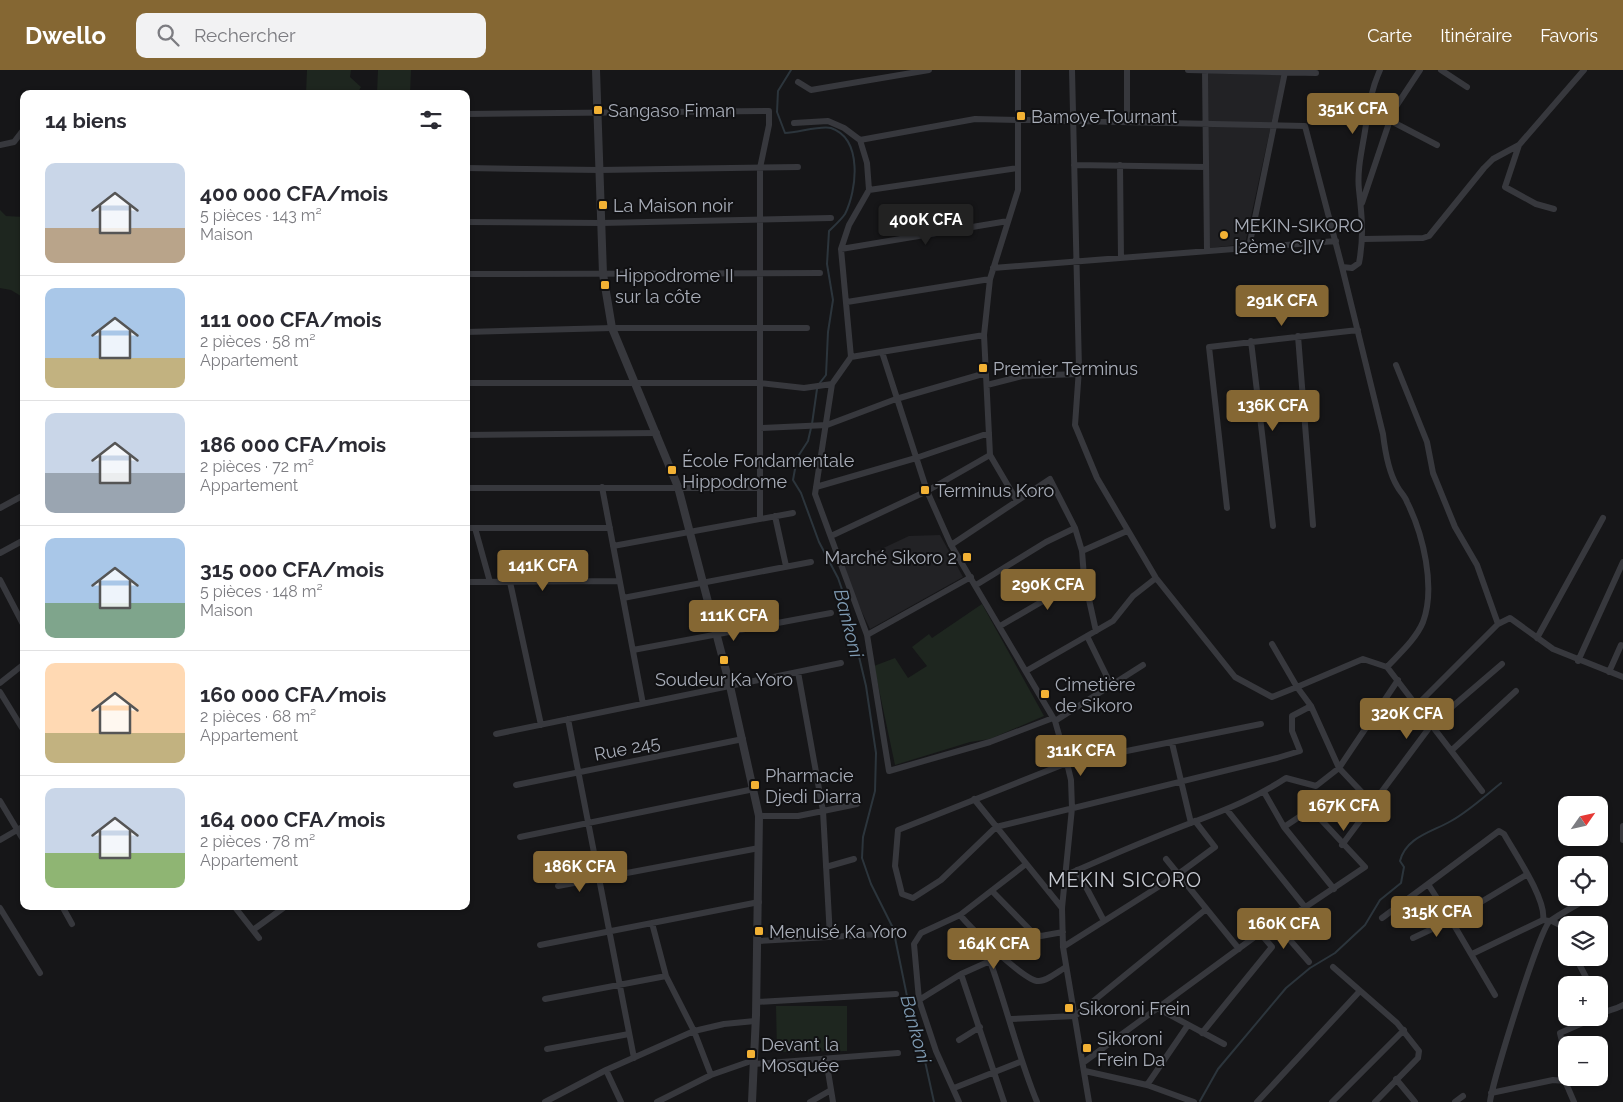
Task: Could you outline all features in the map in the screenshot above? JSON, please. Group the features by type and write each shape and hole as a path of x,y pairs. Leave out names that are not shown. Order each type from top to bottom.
{"street":[{"path":"596,70 603,274 612,328 678,487 718,634 759,816 759,902 752,1102"},
{"path":"798,82 811,90 929,70"},
{"path":"1017,501 990,455 984,335 990,279 1018,190 1018,70"},
{"path":"1072,70 1079,374 1074,425 1097,478 1127,531 1156,578 1235,677 1272,698 1363,659 1387,667 1482,791"},
{"path":"1126,122 1127,70"},
{"path":"1188,70 1316,73"},
{"path":"1205,70 1207,251"},
{"path":"1342,266 1352,268 1359,263 1364,239 1362,204 1358,190 1359,162 1372,87 1380,70"},
{"path":"1362,204 1389,120 1420,70"},
{"path":"1441,70 1467,87"},
{"path":"1364,239 1422,238 1429,236 1484,168 1493,159 1519,145 1584,70"},
{"path":"1249,247 1285,72"},
{"path":"470,114 769,111 769,125 760,168 760,519"},
{"path":"860,140 975,119 1305,126 1336,240 1383,434 1385,452 1396,485 1407,501 1415,520 1430,579 1423,622 1411,641 1387,667"},
{"path":"1389,120 1437,145"},
{"path":"794,123 828,121 844,128 860,140 868,163 869,190 849,225 842,249 842,268 847,302 851,357 832,384 815,494 867,635 889,771 990,742 1054,720 1143,665"},
{"path":"0,145 14,142 20,134"},
{"path":"1519,145 1505,187 1536,204 1554,209"},
{"path":"1074,164 1206,167"},
{"path":"1120,165 1122,258"},
{"path":"470,168 599,170 798,168"},
{"path":"869,190 1018,168"},
{"path":"470,222 601,223 831,218"},
{"path":"842,249 1008,221"},
{"path":"993,268 1336,240"},
{"path":"470,274 761,275 820,273"},
{"path":"847,302 990,279"},
{"path":"470,332 612,328 807,328"},
{"path":"1227,508 1210,347 1358,330"},
{"path":"851,357 984,335"},
{"path":"1298,336 1313,524"},
{"path":"1251,341 1273,526"},
{"path":"882,352 916,458 951,545 971,576 1054,720 1067,763 1072,808 1064,876 1062,908 1063,947 1084,1062 1089,1102"},
{"path":"1396,365 1427,442 1433,473 1455,527 1477,565 1498,624"},
{"path":"760,428 827,425 896,399 986,373"},
{"path":"987,385 1022,376 1079,374"},
{"path":"470,383 760,383 804,388 832,384"},
{"path":"470,435 657,433"},
{"path":"816,488 916,458 989,433"},
{"path":"831,536 928,491 990,455"},
{"path":"951,545 1050,479 1075,528 1082,551 1084,577 1096,631"},
{"path":"602,487 643,704"},
{"path":"470,488 759,488"},
{"path":"0,508 20,497"},
{"path":"613,546 691,533 793,512"},
{"path":"775,516 786,566"},
{"path":"1537,638 1603,518"},
{"path":"470,528 610,528"},
{"path":"475,528 490,582"},
{"path":"976,586 1046,542 1075,528"},
{"path":"1082,551 1127,531"},
{"path":"0,553 20,542"},
{"path":"623,598 811,562"},
{"path":"1578,661 1623,562"},
{"path":"867,635 971,576"},
{"path":"1000,626 1084,577"},
{"path":"1026,670 1113,621 1133,596 1156,578"},
{"path":"0,580 20,618"},
{"path":"470,582 620,581"},
{"path":"510,582 540,725"},
{"path":"633,650 831,612"},
{"path":"1417,705 1498,624 1510,618 1553,649 1578,661 1623,677"},
{"path":"1087,636 1111,685"},
{"path":"1272,644 1311,706 1339,768 1373,804"},
{"path":"1609,672 1621,645"},
{"path":"496,734 841,663"},
{"path":"1342,845 1432,724 1502,664"},
{"path":"0,683 20,667"},
{"path":"798,672 822,811 830,937"},
{"path":"1064,876 1226,810 1264,792 1286,778 1316,786 1339,768 1398,680"},
{"path":"1452,750 1516,691"},
{"path":"0,692 20,724"},
{"path":"1261,724 1067,763 898,830 895,866 902,894 914,898 941,880 996,827 1300,751 1292,731 1292,716 1311,706"},
{"path":"568,719 634,1058"},
{"name":"Rue 245","path":"516,785 743,739"},
{"path":"1063,947 1177,875 1215,848 1193,822 1172,743"},
{"path":"520,836 754,790"},
{"path":"1264,792 1284,828 1334,889"},
{"path":"974,799 1062,908"},
{"path":"0,801 20,835"},
{"path":"759,816 798,816 857,804"},
{"path":"1084,1062 1159,1009 1260,933 1304,908 1365,867 1342,845 1310,809 1284,828"},
{"path":"1226,810 1317,922"},
{"path":"1623,826 1623,840"},
{"path":"0,840 20,828"},
{"path":"1382,918 1500,831 1504,834 1540,900 1548,920 1558,924"},
{"path":"558,886 760,848"},
{"path":"826,867 854,858"},
{"path":"1166,859 1205,910 1239,949"},
{"path":"959,1102 936,1051 919,1000 914,944 916,937 921,932 960,915 1026,864"},
{"path":"1077,870 1104,921"},
{"path":"1413,938 1451,920 1526,875"},
{"path":"1428,884 1495,994"},
{"path":"992,891 1034,934 1041,936 1063,932"},
{"path":"540,945 759,902"},
{"path":"1472,954 1548,920 1574,906"},
{"path":"0,908 40,973"},
{"path":"64,910 72,924"},
{"path":"237,910 259,938"},
{"path":"253,930 280,910"},
{"path":"1011,1019 1075,1016 1205,910"},
{"path":"960,915 986,944 1037,982 1066,967"},
{"path":"1490,1102 1491,1093 1512,1029 1517,1002 1548,920"},
{"path":"652,923 666,976 694,1031 710,1075"},
{"path":"1276,924 1309,962"},
{"path":"1202,1033 1272,947 1260,933"},
{"path":"758,941 882,934"},
{"path":"986,944 990,961 1011,1019 1020,1062 1037,1102"},
{"path":"919,1000 961,974 990,961"},
{"path":"1333,967 1404,1030 1419,1051 1418,1058 1375,1102"},
{"path":"961,974 995,1070 1004,1102"},
{"path":"545,1000 666,976"},
{"path":"1257,1102 1359,992"},
{"path":"756,1002 896,994"},
{"path":"1608,1010 1616,1010 1623,1006"},
{"path":"1159,1009 1224,1044"},
{"path":"545,1102 606,1070 694,1031 724,1024 755,1021"},
{"path":"1147,1085 1188,1025"},
{"path":"1561,1036 1560,1033 1576,1026"},
{"path":"959,1040 980,1027"},
{"path":"1332,1102 1404,1030"},
{"path":"547,1049 629,1034"},
{"path":"656,1102 710,1075 754,1062 898,1053"},
{"path":"826,1059 833,1102"},
{"path":"954,1088 995,1070 1020,1062"},
{"path":"606,1070 621,1102"},
{"path":"1085,1071 1147,1085 1194,1102"},
{"path":"1396,1079 1415,1102"},
{"path":"1491,1093 1558,1080"},
{"path":"1568,1086 1574,1102"},
{"path":"810,1102 831,1090"},
{"path":"1455,1102 1463,1096"}],"shaded area":[{"path":"307,70 351,70 350,77 361,87 359,90 306,90"},
{"path":"378,70 411,70 410,90 377,90"},
{"path":"1208,73 1282,75 1245,244 1209,248"},
{"path":"0,210 6,216 20,217 20,296 11,290 0,288"},
{"path":"940,535 963,577 870,629 841,568 909,536"},
{"path":"982,604 1044,716 990,739 970,742 895,765 874,666 895,658 908,678 927,666 912,647 929,634 932,638"},
{"path":"776,1006 847,1006 847,1051 777,1052"}],"waterway":[{"name":"Bankoni","path":"791,70 778,91 777,112 785,133 831,128 841,134 853,154 854,179 849,204 845,214 829,231 827,264 833,300 828,332 826,375 819,384"},
{"name":"Bankoni","path":"812,424 817,389"},
{"name":"Bankoni","path":"811,428 808,441 797,458 793,480 801,493 819,542 838,578 845,598 866,686 876,753 875,791 863,837 862,858 871,884 893,928 909,1006 917,1025 934,1102"},
{"path":"1200,1101 1218,1069 1286,988 1310,968 1335,953 1365,925 1380,900 1401,883 1404,867 1400,861 1408,846 1421,836 1464,813 1501,783"}],"place":[{"name":"Sangaso Fiman","path":"598,110"},
{"name":"Bamoye Tournant","path":"1021,116"},
{"name":"La Maison noir","path":"603,205"},
{"name":"MEKIN-SIKORO [2ème C]IV","path":"1224,235"},
{"name":"Hippodrome II sur la côte","path":"605,285"},
{"name":"Premier Terminus","path":"983,368"},
{"name":"École Fondamentale Hippodrome","path":"672,470"},
{"name":"Terminus Koro","path":"925,490"},
{"name":"Marché Sikoro 2","path":"967,557"},
{"name":"Soudeur Ka Yoro","path":"724,660"},
{"name":"Cimetière de Sikoro","path":"1045,694"},
{"name":"Pharmacie Djedi Diarra","path":"755,785"},
{"name":"Menuisé Ka Yoro","path":"759,931"},
{"name":"Sikoroni Frein","path":"1069,1008"},
{"name":"Sikoroni Frein Da","path":"1087,1048"},
{"name":"Devant la Mosquée","path":"751,1054"}],"district":[{"name":"MEKIN SICORO","path":"1125,880"}]}
